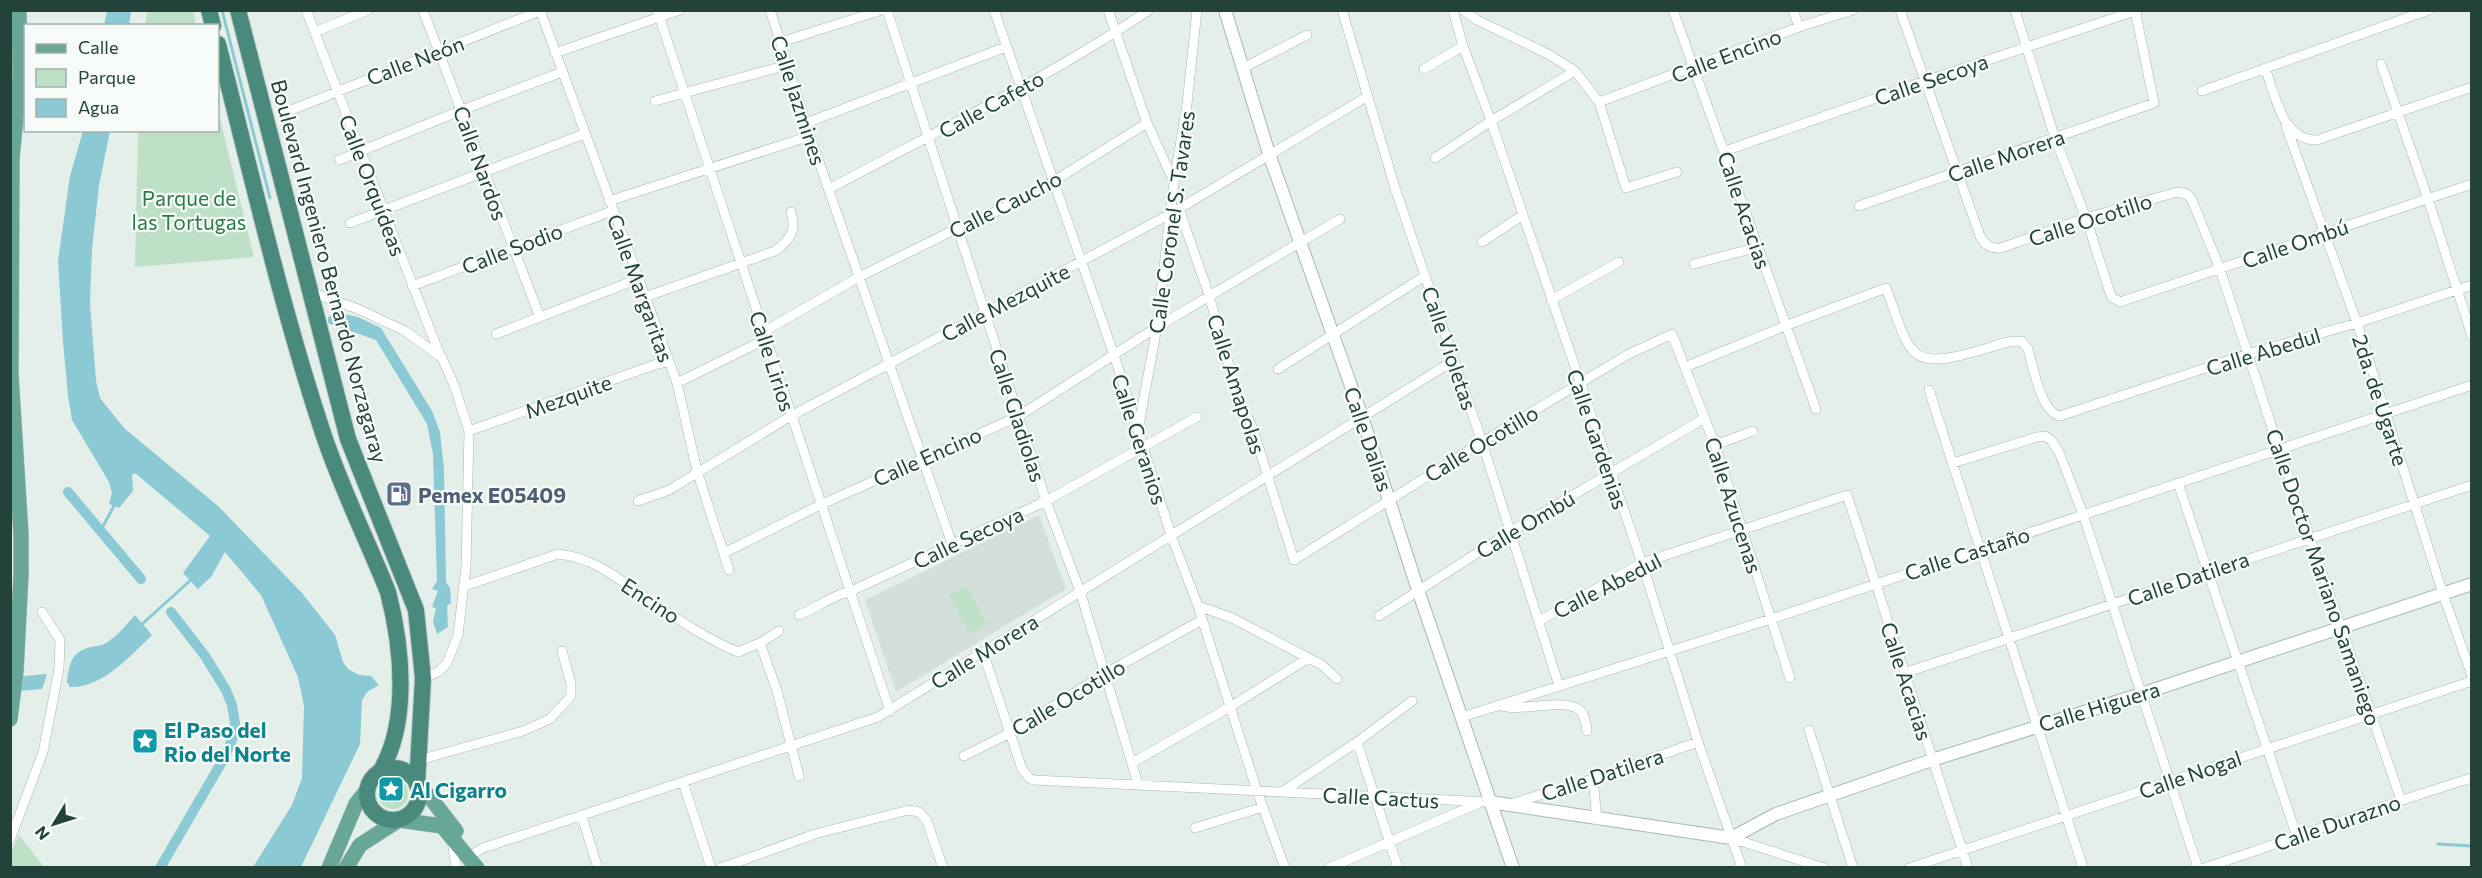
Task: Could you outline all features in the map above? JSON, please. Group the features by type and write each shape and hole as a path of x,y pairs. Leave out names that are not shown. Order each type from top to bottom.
{"highway":[{"name":"Boulevard Ingeniero Bernardo Norzagaray","path":"238,10 348,440 416,610 423,678 417,785"},
{"path":"219,49 281,294 324,438 388,592 397,638 399,712 392,750 380,771 369,783 367,790 370,807 375,813 382,818 399,820 407,816 418,802 417,785 413,778 402,770 394,768 380,771"},
{"path":"355,513 374,506"}],"main road":[{"path":"10,719 16,671 21,574 21,534 11,375 12,158 20,75 19,10"},
{"path":"417,785 429,796 454,835 476,860 487,867"},
{"path":"329,867 356,804 367,790"},
{"path":"346,867 360,845 399,820 439,825 454,835"}],"street":[{"name":"Calle Orquídeas","path":"306,10 412,286 454,385 469,431 465,586 458,635 447,663 438,672 423,678"},
{"path":"315,32 368,10"},
{"name":"Calle Nardos","path":"423,10 540,315"},
{"path":"555,53 658,14 680,10"},
{"name":"Calle Jazmines","path":"770,10 829,189"},
{"path":"781,42 882,10"},
{"name":"Calle Gladiolas","path":"887,10 1046,501 1080,591 1138,784"},
{"name":"Calle Geranios","path":"994,10 1114,355 1171,535 1198,606 1257,791 1285,867"},
{"path":"1108,10 1147,123 1174,182"},
{"name":"Calle Cafeto","path":"829,189 1021,88 1116,33 1149,10"},
{"name":"Calle Coronel S. Tavares","path":"1138,432 1175,211 1174,182 1187,104 1197,10"},
{"name":"Calle Dalias","path":"1225,10 1269,154 1362,417 1462,717 1486,802 1513,867"},
{"name":"Calle Violetas","path":"1342,10 1395,188 1482,442 1559,686"},
{"name":"Calle Gardenias","path":"1453,10 1463,46 1491,121 1642,563 1698,742 1742,867"},
{"path":"1463,10 1477,20 1548,54 1575,71 1599,102 1626,188 1677,172"},
{"name":"Calle Acacias","path":"1673,10 1816,409"},
{"path":"1793,10 1799,27"},
{"name":"Calle Encino","path":"1599,102 1799,27 1853,10"},
{"path":"1900,10 1957,172"},
{"path":"2015,10 2055,138 2086,218"},
{"path":"2202,90 2429,10"},
{"name":"Calle Neón","path":"289,111 540,11"},
{"name":"Calle Margaritas","path":"540,11 677,383 697,471 729,570"},
{"name":"Calle Secoya","path":"1725,151 2026,46 2136,11"},
{"name":"Calle Morera","path":"1859,206 2154,104 2136,11"},
{"name":"Calle Lirios","path":"658,14 890,711"},
{"path":"1243,68 1307,35"},
{"path":"1424,69 1463,46"},
{"path":"806,123 1006,47"},
{"path":"2381,64 2428,198 2472,336"},
{"path":"655,101 787,65"},
{"name":"2da. de Ugarte","path":"2265,68 2357,323 2443,594 2472,676"},
{"path":"1435,158 1491,121 1575,71"},
{"path":"339,160 562,72"},
{"path":"2286,126 2304,139 2317,140 2472,87"},
{"name":"Calle Mezquite","path":"638,501 669,489 791,416 1175,211 1368,96"},
{"name":"Calle Caucho","path":"677,383 758,343 770,328 859,277 1054,181 1147,123"},
{"path":"350,223 584,134"},
{"path":"609,201 810,136"},
{"name":"Calle Ocotillo","path":"1957,172 1980,236 1993,249 2086,218 2177,192 2187,194"},
{"name":"Calle Ombú","path":"2086,218 2112,297 2120,302 2472,184"},
{"path":"829,189 952,544"},
{"name":"Calle Doctor Mariano Samaniego","path":"2187,194 2197,209 2220,268 2279,449 2401,800"},
{"name":"Calle Sodio","path":"412,286 612,211"},
{"name":"Calle Amapolas","path":"1175,211 1209,295 1236,394 1253,429 1294,560"},
{"path":"645,297 775,251 793,230 795,224 791,212"},
{"path":"1482,242 1522,215"},
{"name":"Calle Encino","path":"724,553 921,458 1019,416 1209,295 1340,219"},
{"path":"1694,264 1758,247"},
{"path":"1551,300 1618,262"},
{"path":"1278,369 1425,276"},
{"path":"496,334 540,315 639,279"},
{"name":"Calle Abedul","path":"1785,326 1886,288 1907,342 1913,351 1928,360 1958,357 2021,341 2028,349 2044,403 2055,415 2066,416 2145,387 2248,354 2357,323 2472,285"},
{"path":"310,292 358,309 405,331 442,358"},
{"path":"1685,367 1785,326"},
{"name":"Calle Ocotillo","path":"1294,560 1482,442 1647,344 1672,334"},
{"name":"Calle Azucenas","path":"1672,334 1715,445 1790,678"},
{"name":"Calle Morera","path":"476,860 483,848 791,748 890,711 1453,361"},
{"name":"Mezquite","path":"469,431 668,362"},
{"name":"Calle Castaño","path":"1462,717 1771,619 2472,385"},
{"path":"1929,390 2083,867"},
{"name":"Calle Secoya","path":"799,615 820,606 839,593 849,592 1046,501 1197,417"},
{"name":"Calle Ombú","path":"1379,616 1510,532 1705,418"},
{"path":"1715,445 1753,431"},
{"path":"1953,463 2028,438 2045,436 2051,440 2059,452 2083,514 2198,867"},
{"path":"2178,483 2297,837"},
{"name":"Calle Datilera","path":"1904,673 2472,485"},
{"name":"Calle Acacias","path":"1847,495 1968,867"},
{"name":"Calle Abedul","path":"1539,621 1642,563 1847,495"},
{"name":"Encino","path":"465,586 558,554 587,559 655,605 734,651 743,651 760,643"},
{"name":"Calle Higuera","path":"1731,838 1776,814 1932,760 2141,694 2472,584"},
{"path":"1198,606 1232,618 1322,665 1336,679"},
{"path":"10,840 43,752 59,669 60,640 42,612"},
{"name":"Calle Ocotillo","path":"964,756 1012,732 1106,673 1202,620"},
{"path":"779,631 760,643 777,691 799,776"},
{"path":"418,760 523,731 550,719 571,696 571,684 562,651"},
{"path":"983,652 1012,732"},
{"path":"1132,763 1230,707 1307,659"},
{"name":"Calle Nogal","path":"1909,867 2472,681"},
{"path":"1281,792 1357,742 1412,701"},
{"path":"1499,706 1514,709 1547,705 1572,706 1583,714 1587,731"},
{"path":"1809,730 1854,867"},
{"name":"Calle Cactus","path":"1012,732 1022,769 1029,778 1375,798 1486,802 1731,838"},
{"path":"1357,742 1398,867"},
{"name":"Calle Datilera","path":"1506,805 1593,779 1698,742"},
{"name":"Calle Durazno","path":"2204,867 2472,778"},
{"path":"1593,779 1598,819"},
{"path":"683,782 711,867"},
{"path":"1329,867 1486,802"},
{"path":"1195,828 1263,807"},
{"path":"721,867 815,834 909,810 919,812 927,821 943,867"},
{"path":"582,817 598,867"},
{"path":"454,835 456,867"},
{"path":"1731,838 1824,867"}],"shaded area":[{"path":"1039,515 1066,589 896,692 865,600"}],"green space":[{"path":"148,10 193,11 196,24 145,24"},
{"name":"Parque de las Tortugas","path":"219,115 254,257 135,267 138,132 219,132"},
{"path":"966,586 986,624 969,633 949,595"},
{"path":"393,779 404,783 408,794 404,805 393,809 382,805 378,794 382,783"},
{"path":"19,835 44,867 11,867 11,853"}],"water":[{"path":"107,11 131,11 129,24 104,24"},
{"path":"83,132 110,132 99,185 92,249 90,303 96,381 100,398 124,428 218,506 302,593 335,635 343,662 348,669 359,675 371,676 379,685 367,692 362,700 360,744 301,867 253,867 292,805 302,778 304,706 298,677 261,595 225,552 211,577 198,589 183,573 210,536 135,473 132,475 133,491 119,508 109,504 112,493 109,482 72,420 63,342 58,261 70,176"},
{"path":"336,312 358,317 381,328 432,411 440,432 444,469 446,582 450,588 451,603 447,606 448,627 437,634 433,622 436,608 432,607 438,591 432,589 437,581 433,454 427,424 376,340 328,323 328,317"},
{"path":"135,615 152,635 105,677 82,686 70,687 67,682 70,664 75,656 84,649 109,641"},
{"path":"11,674 23,676 47,674 42,689 20,691"}],"waterway":[{"path":"222,10 270,198"},
{"path":"68,492 141,579"},
{"path":"101,530 116,502"},
{"path":"140,626 193,578"},
{"path":"160,868 223,760 232,740 235,723 232,705 226,690 205,656 171,612"},
{"path":"2438,844 2472,846"}],"place":[{"name":"Pemex E05409","path":"399,494"},
{"name":"El Paso del Rio del Norte","path":"145,741"},
{"name":"Al Cigarro","path":"391,789"}]}
